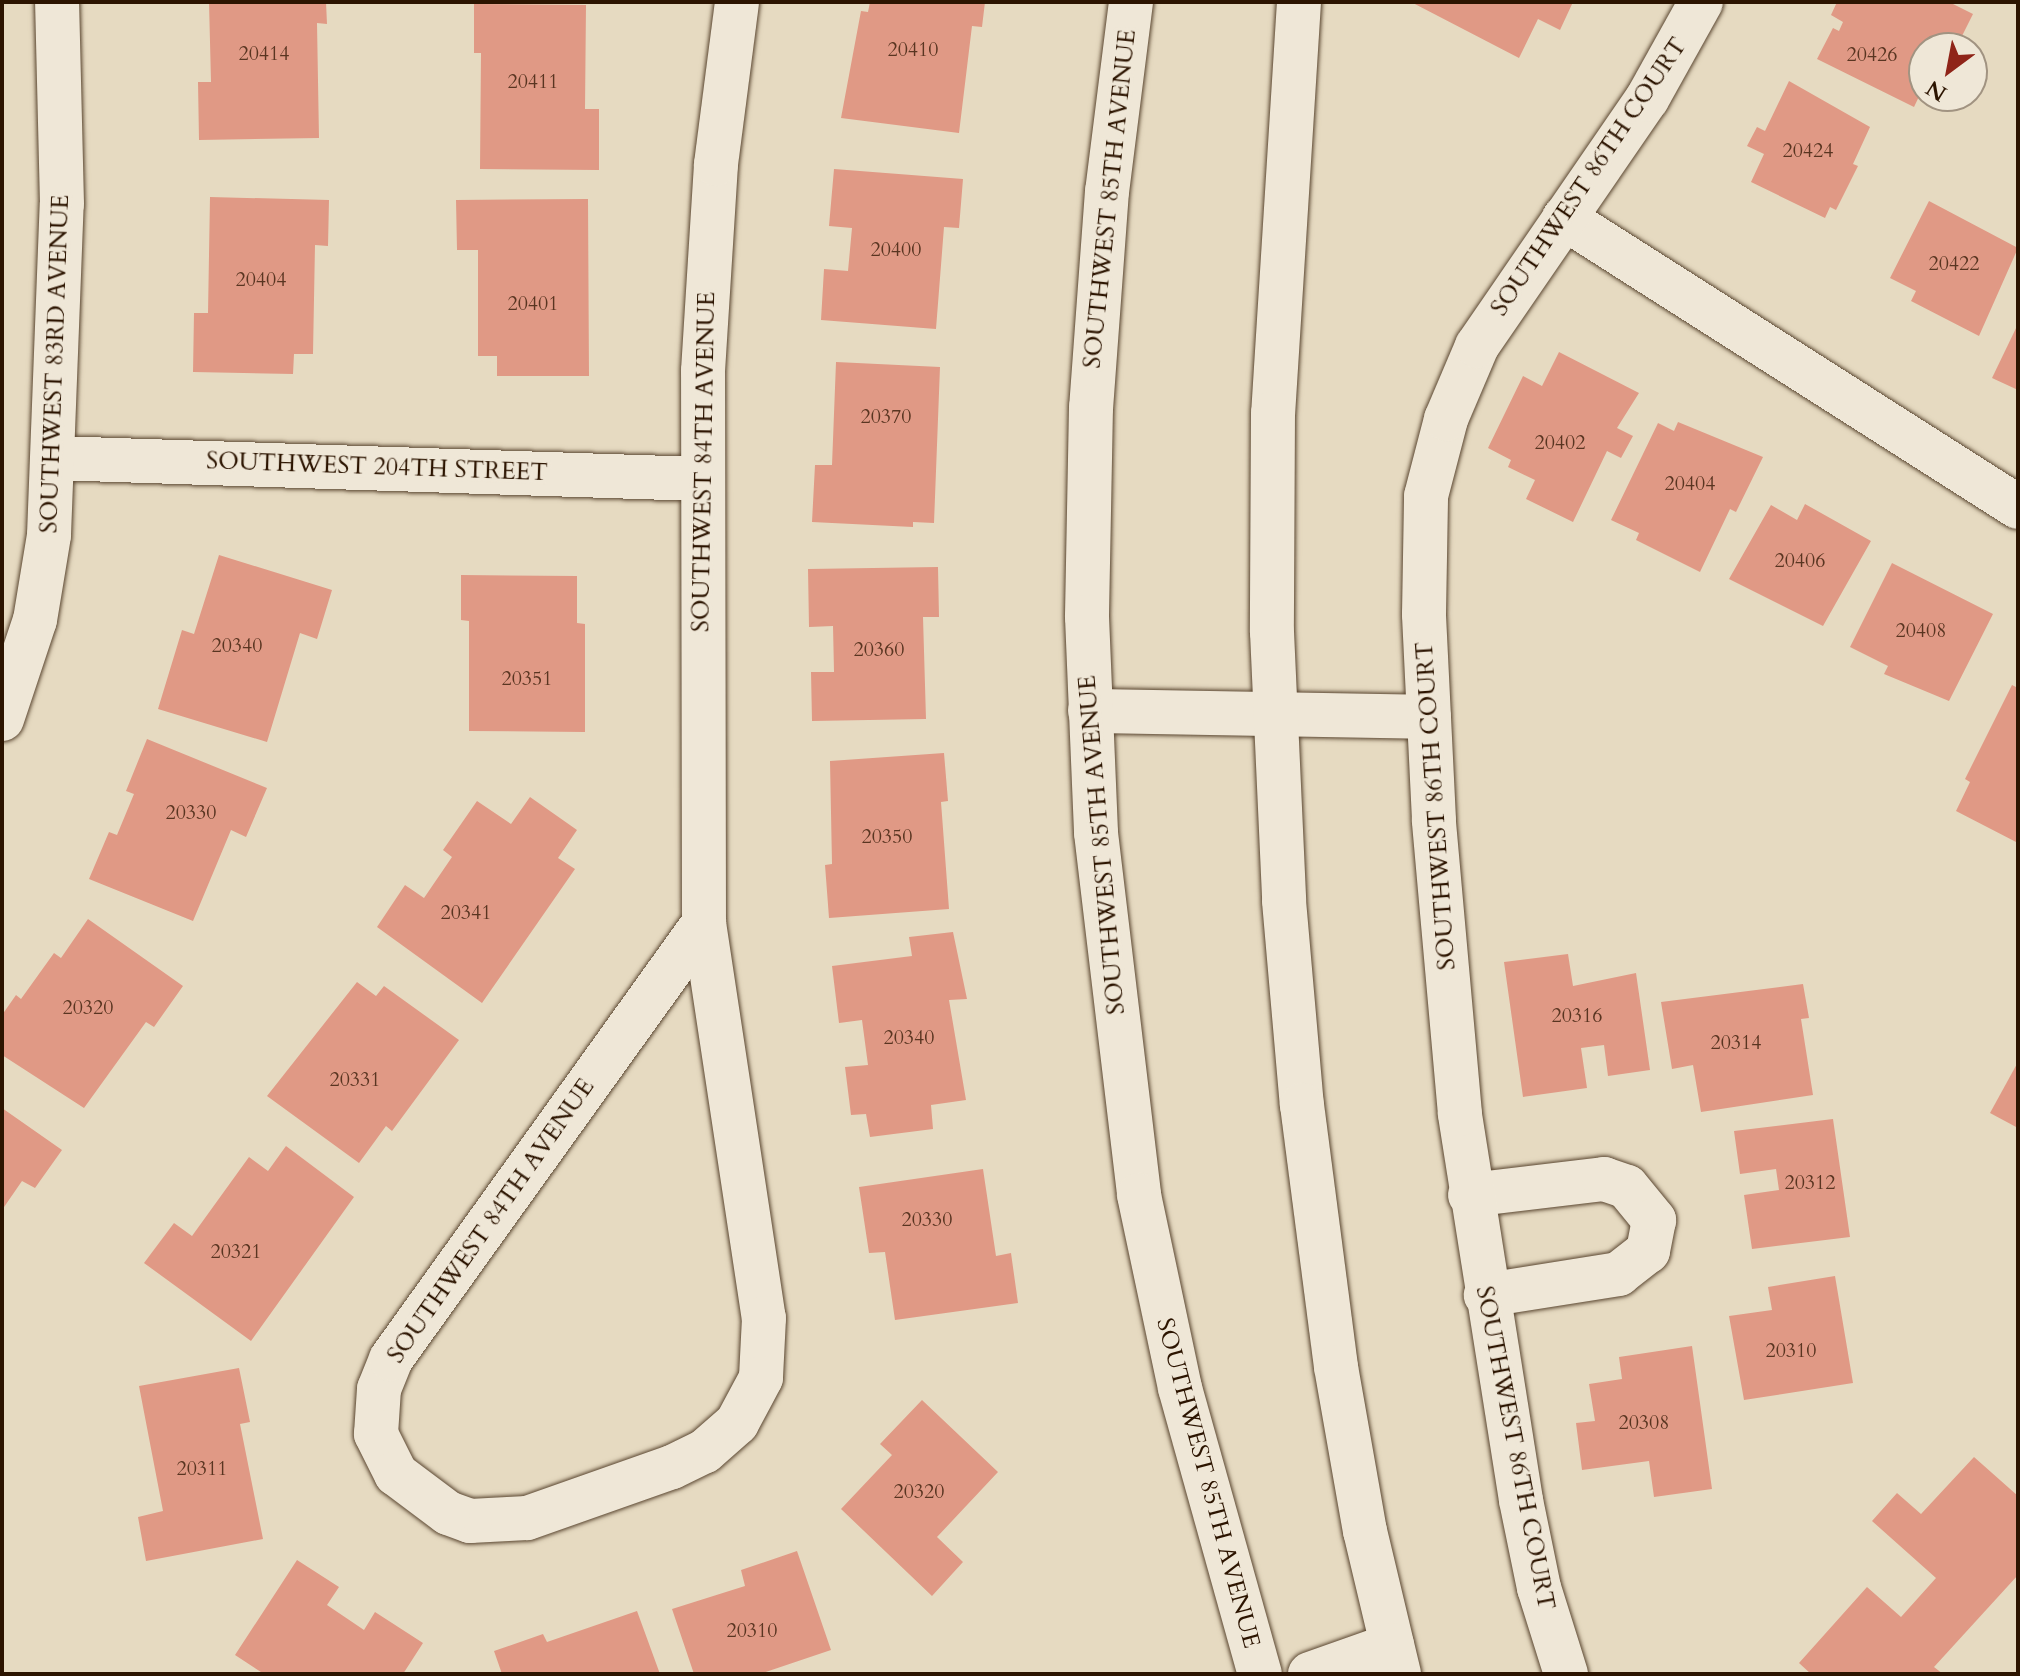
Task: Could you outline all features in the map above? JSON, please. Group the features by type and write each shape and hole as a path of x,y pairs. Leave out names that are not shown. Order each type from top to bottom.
{"street":[{"name":"SOUTHWEST 83RD AVENUE","path":"2,719 44,583 54,458 62,204 57,2"},
{"name":"SOUTHWEST 84TH AVENUE","path":"704,923 391,1359 379,1389 376,1434 396,1474 448,1513 470,1521 527,1518 672,1467 705,1451 737,1423 761,1378 764,1318 704,923 699,479 716,164 737,2"},
{"name":"SOUTHWEST 85TH AVENUE","path":"1131,2 1094,333 1087,587 1090,711 1100,884 1139,1195 1180,1388 1260,1674"},
{"path":"1299,2 1273,413 1274,717 1284,901 1318,1242 1349,1445 1396,1660 1310,1674"},
{"name":"SOUTHWEST 86TH COURT","path":"1566,1674 1539,1588 1470,1195 1439,903 1424,553 1433,459 1477,346 1647,99 1701,2"},
{"path":"1564,218 2018,507"},
{"name":"SOUTHWEST 204TH STREET","path":"54,458 699,479"},
{"path":"1090,711 1274,717 1429,717"},
{"path":"1470,1195 1604,1179 1627,1187 1654,1220 1648,1251 1619,1274 1486,1295"}],"building":[{"path":"209,2 326,2 327,24 317,23 319,138 199,140 198,82 211,82"},
{"path":"870,2 985,2 982,27 972,26 959,133 841,118 861,11 868,12"},
{"path":"1411,2 1573,2 1560,30 1538,19 1519,58"},
{"path":"1837,2 1949,2 1973,14 1964,32 1908,32 1908,104 1817,59 1833,28 1839,31 1843,22 1831,15"},
{"path":"474,4 586,5 585,109 599,109 599,170 480,169 481,53 474,53"},
{"path":"1789,81 1870,127 1853,164 1858,166 1836,210 1830,207 1825,218 1751,182 1764,154 1747,146 1757,127 1765,131"},
{"path":"834,169 963,179 959,228 944,227 936,329 821,320 824,269 848,271 852,228 829,226"},
{"path":"210,197 329,200 328,246 315,245 313,354 294,354 293,374 193,372 194,313 208,313"},
{"path":"588,199 589,376 497,376 497,356 478,356 478,250 457,250 456,200"},
{"path":"1929,201 2018,248 1979,336 1911,301 1916,291 1890,278"},
{"path":"2018,324 2018,390 1992,378"},
{"path":"1559,352 1639,393 1617,428 1633,436 1621,458 1607,451 1573,522 1526,499 1535,480 1508,467 1511,460 1488,448 1523,376 1542,386"},
{"path":"836,362 940,367 934,523 913,522 913,527 812,522 815,465 832,465"},
{"path":"1678,422 1763,457 1736,512 1730,509 1700,572 1636,540 1639,533 1611,520 1658,423 1674,431"},
{"path":"1805,504 1871,541 1823,626 1729,579 1771,505 1797,520"},
{"path":"219,555 332,590 317,639 300,633 267,742 158,709 182,630 194,634"},
{"path":"1892,563 1993,614 1949,701 1884,674 1888,666 1850,647"},
{"path":"938,567 939,617 923,617 926,719 812,721 811,672 834,672 833,626 809,627 808,569"},
{"path":"461,575 577,576 577,623 585,624 585,732 469,731 469,621 461,620"},
{"path":"2012,685 2018,688 2018,843 1956,811 1970,782 1965,779"},
{"path":"147,739 267,788 246,837 231,830 193,921 89,879 109,832 117,835 134,794 126,791"},
{"path":"944,753 948,801 941,802 949,909 829,918 825,865 832,864 830,761"},
{"path":"530,797 577,830 558,858 575,869 482,1003 377,927 405,885 424,898 452,857 443,850 477,801 511,824"},
{"path":"88,919 183,986 154,1027 146,1022 84,1108 2,1055 2,1015 16,995 21,999 54,953 61,958"},
{"path":"953,932 967,999 949,1000 966,1100 931,1105 933,1129 870,1137 866,1114 851,1115 845,1067 868,1065 862,1020 839,1023 832,966 912,956 909,937"},
{"path":"1568,954 1573,986 1636,973 1650,1070 1608,1076 1604,1045 1581,1048 1587,1088 1523,1097 1504,962"},
{"path":"357,982 376,996 384,986 459,1040 392,1131 386,1126 359,1163 267,1096"},
{"path":"1803,984 1809,1018 1801,1019 1813,1095 1701,1112 1693,1065 1672,1069 1661,1002"},
{"path":"2018,1062 2018,1128 1990,1113"},
{"path":"2,1108 62,1150 35,1188 22,1181 2,1210"},
{"path":"1833,1119 1850,1237 1752,1249 1744,1195 1779,1190 1776,1169 1740,1174 1734,1131"},
{"path":"286,1146 354,1197 251,1341 144,1263 174,1223 192,1236 249,1157 268,1171"},
{"path":"983,1169 996,1256 1011,1253 1018,1303 895,1320 885,1252 869,1253 859,1187"},
{"path":"1835,1276 1853,1383 1744,1400 1729,1316 1772,1310 1768,1287"},
{"path":"1692,1346 1712,1489 1654,1497 1649,1461 1582,1470 1576,1423 1595,1421 1589,1384 1622,1379 1619,1357"},
{"path":"239,1368 250,1422 240,1424 263,1539 146,1561 138,1517 163,1511 139,1386"},
{"path":"922,1400 998,1472 937,1537 963,1562 932,1596 841,1509 892,1455 880,1444"},
{"path":"1974,1457 2018,1496 2018,1575 1934,1667 1943,1674 1811,1674 1799,1663 1867,1587 1901,1617 1936,1578 1872,1521 1897,1493 1921,1514"},
{"path":"797,1551 831,1650 760,1674 694,1674 672,1609 745,1586 741,1570"},
{"path":"297,1560 339,1587 327,1605 364,1630 375,1612 423,1643 403,1674 264,1674 235,1655"},
{"path":"637,1611 660,1674 502,1674 494,1651 543,1634 547,1642"}]}
